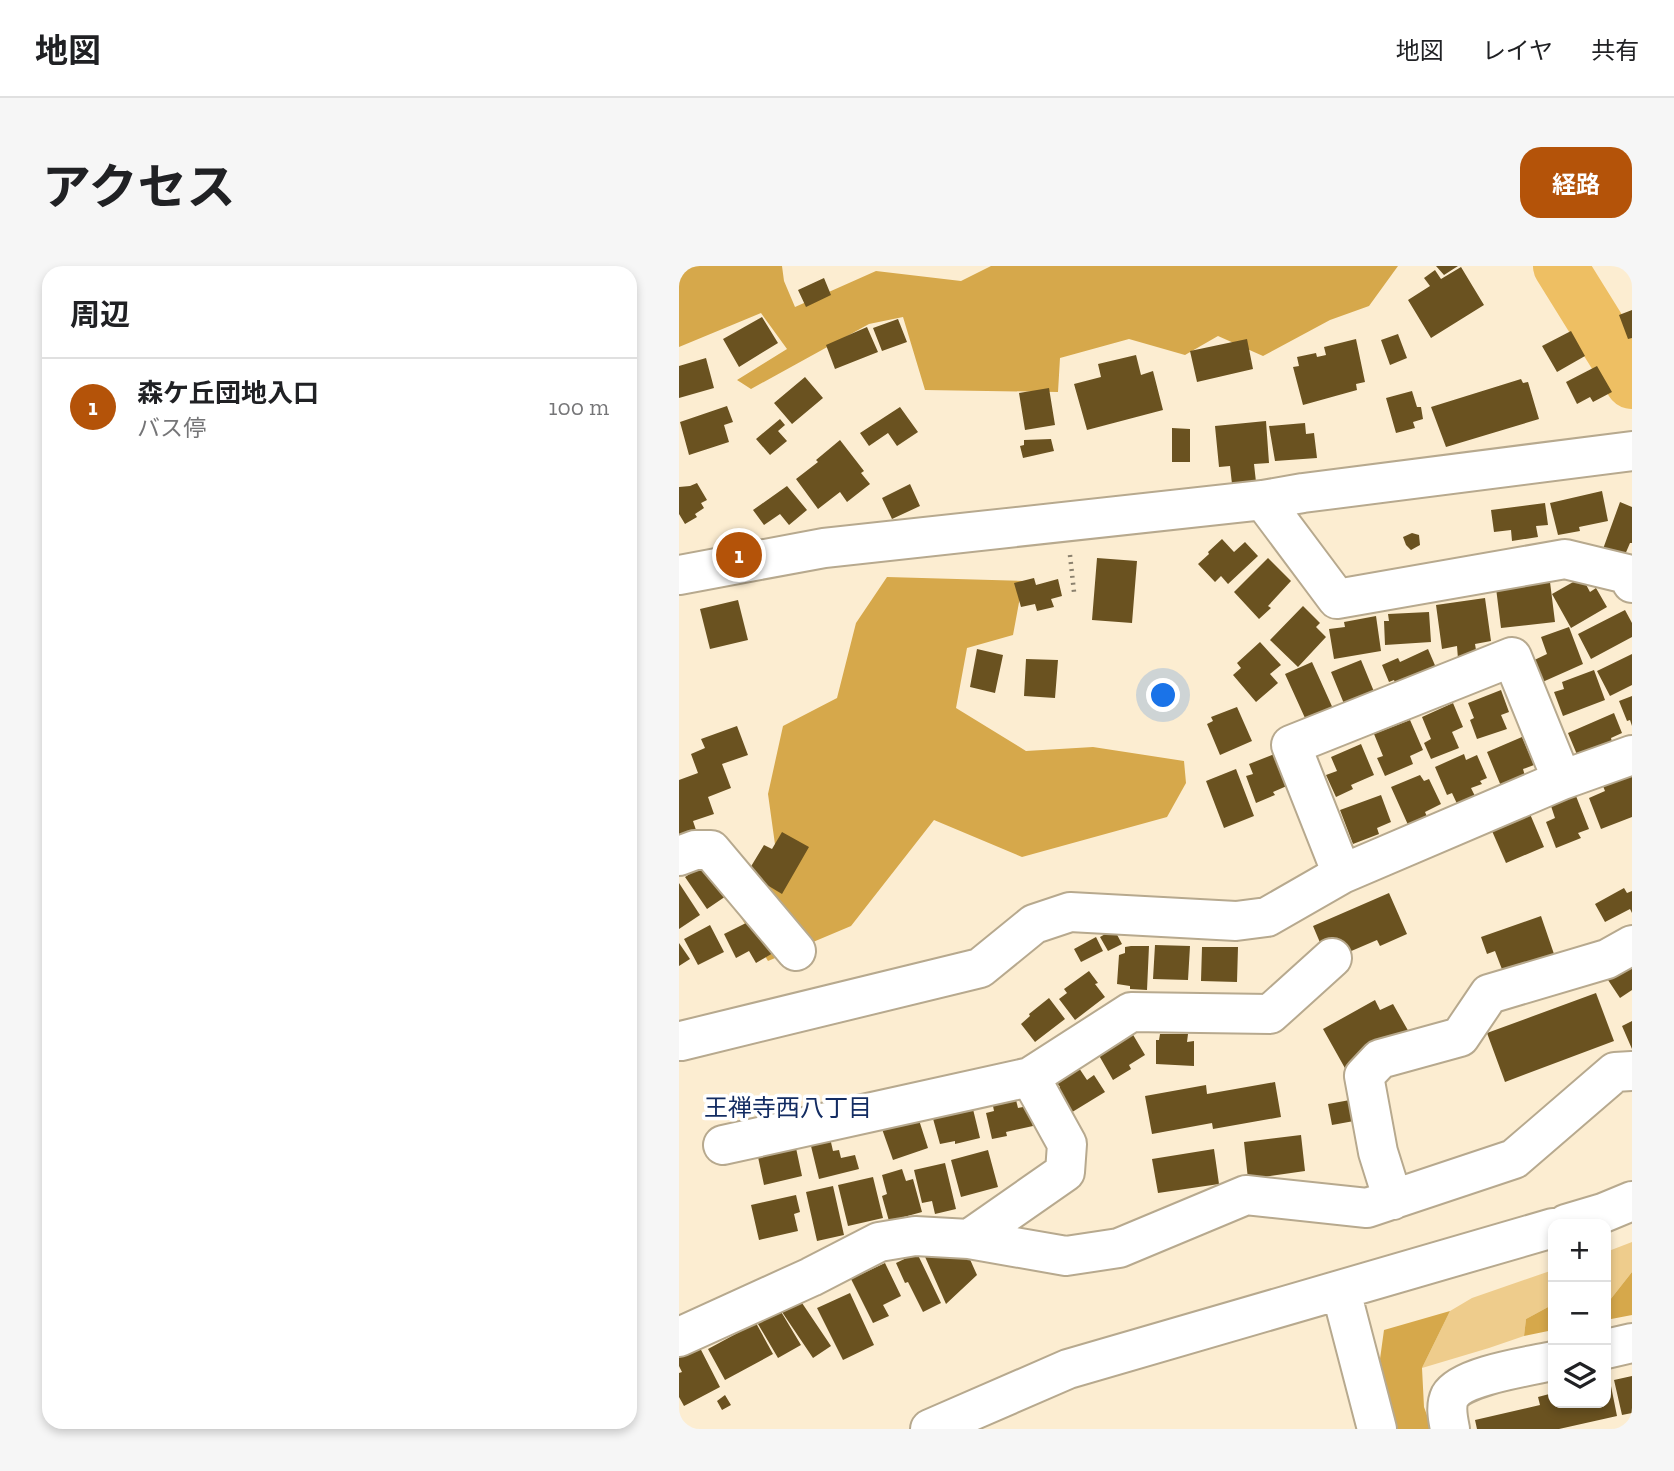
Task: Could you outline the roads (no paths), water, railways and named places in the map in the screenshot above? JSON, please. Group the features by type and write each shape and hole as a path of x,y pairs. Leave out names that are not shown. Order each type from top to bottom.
{"street":[{"path":"679,575 824,548 1263,500 1632,451"},
{"path":"1263,500 1337,599 1565,559 1627,574 1632,583"},
{"path":"1342,874 1291,746 1512,657 1562,779"},
{"path":"681,1041 980,968 1034,924 1070,912 1236,921 1268,917 1342,874 1562,779 1632,755"},
{"path":"679,856 695,850 711,850 796,951"},
{"path":"1393,1199 1378,1152 1364,1076 1380,1059 1460,1037 1489,994 1607,960 1632,945"},
{"path":"723,1145 1030,1077 1131,1012 1270,1014 1332,958"},
{"path":"679,1337 811,1277 879,1242 915,1236 969,1239 1066,1256 1119,1248 1246,1195 1367,1208 1514,1159 1615,1072 1632,1071"},
{"path":"969,1239 1065,1172 1067,1144 1030,1077"},
{"path":"1583,1219 1632,1201"},
{"path":"930,1429 1067,1369 1548,1229"},
{"path":"1341,1290 1377,1429"},
{"path":"1611,1348 1632,1343"},
{"path":"1450,1429 1447,1413 1449,1397 1458,1388 1474,1379 1548,1362"}],"waterway":[{"path":"1560,266 1632,382"}],"place":[{"name":"森ケ丘団地入口","path":"739,555"}],"district":[{"name":"王禅寺西八丁目","path":"788,1107"}]}
